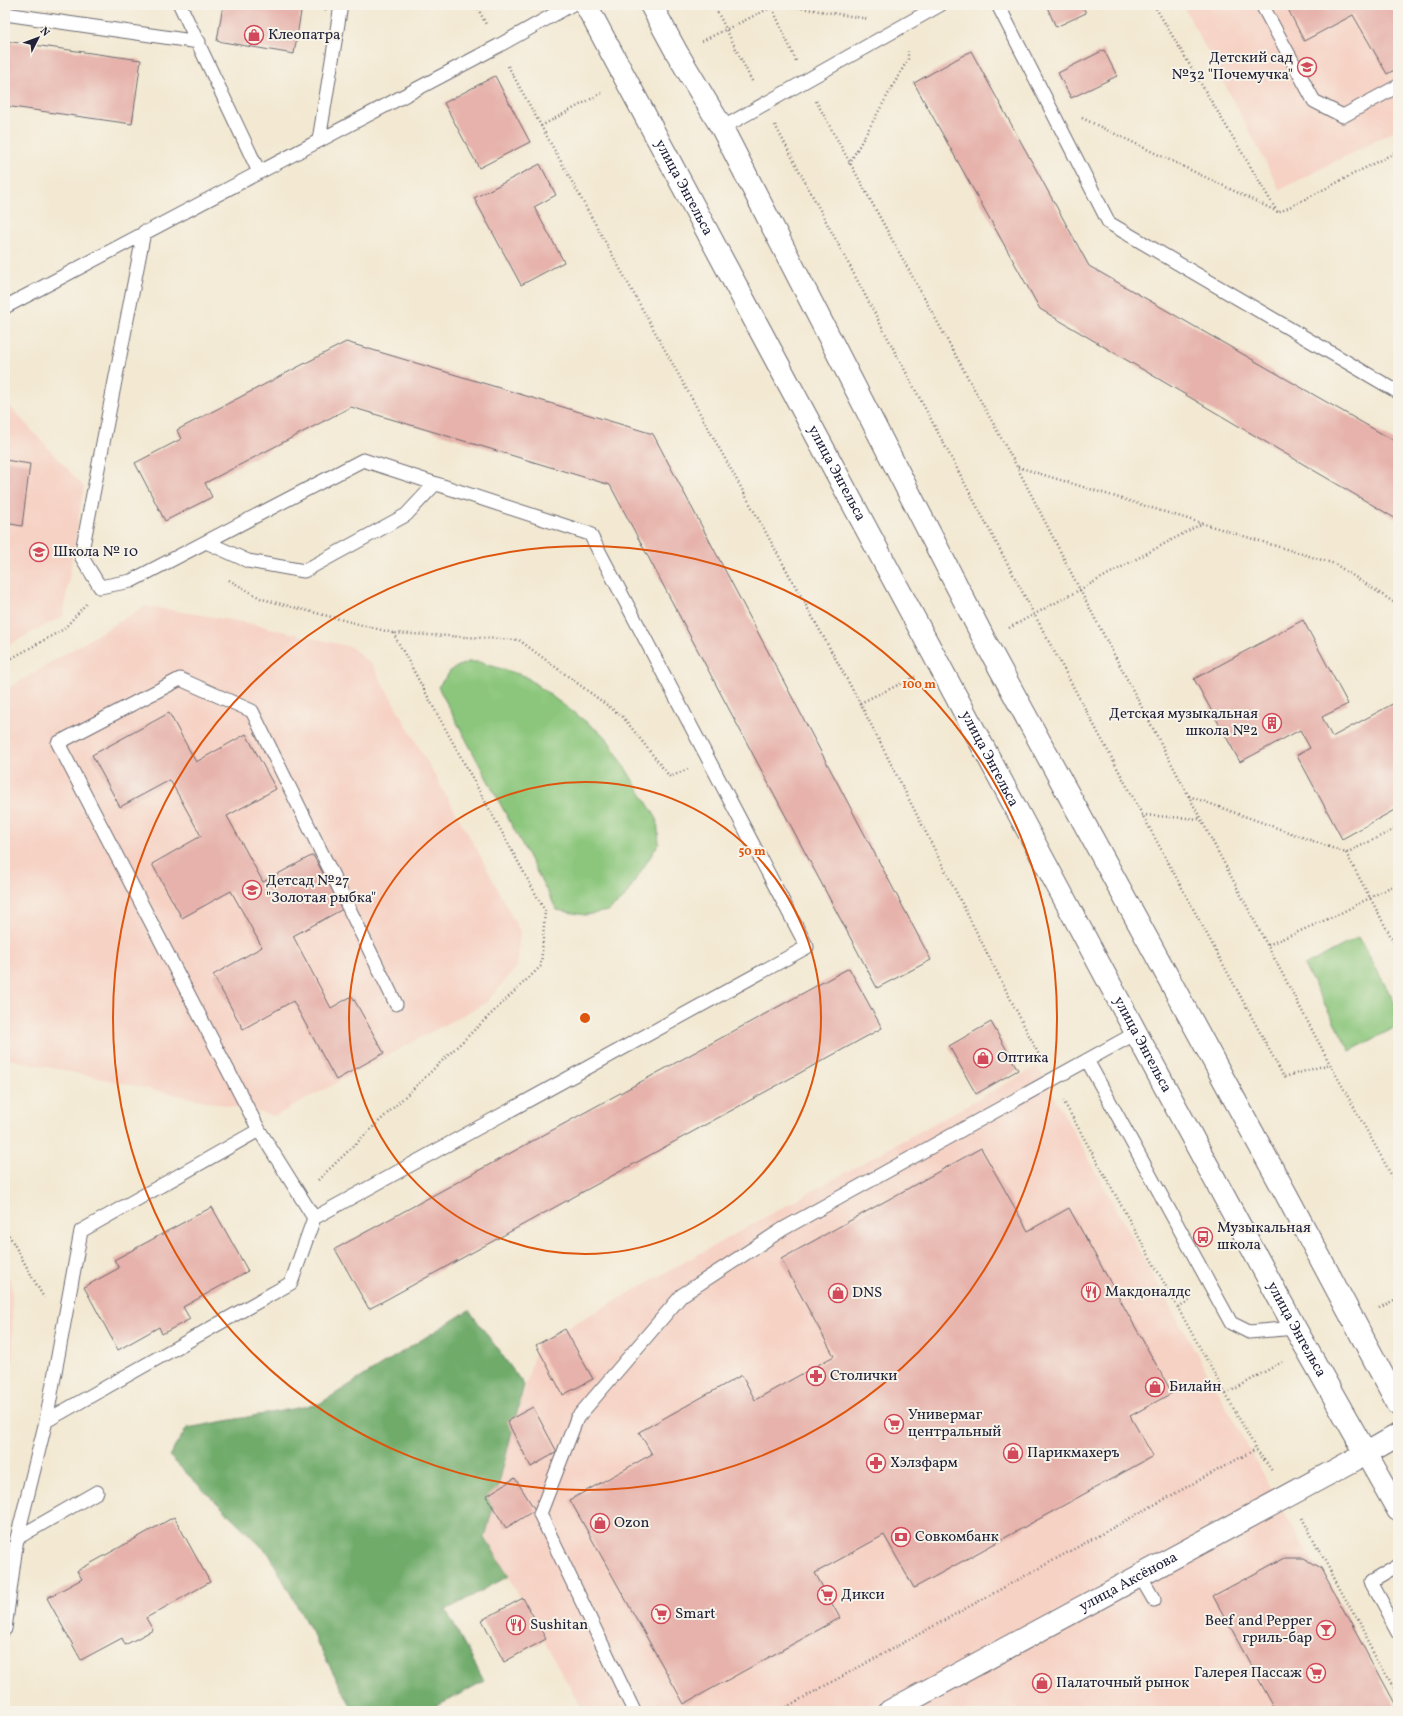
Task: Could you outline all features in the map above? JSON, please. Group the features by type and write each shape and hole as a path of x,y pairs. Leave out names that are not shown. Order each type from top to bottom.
{"main road":[{"name":"улица Энгельса","path":"586,5 1295,1328 1398,1510"},
{"path":"651,5 677,53 722,128 985,641 1398,1404"},
{"name":"улица Аксёнова","path":"890,1711 1398,1435"}],"lane":[{"path":"180,5 199,42 259,172"},
{"path":"319,140 341,5"},
{"path":"5,307 144,232 498,46 571,5"},
{"path":"722,128 940,5"},
{"path":"998,5 1109,223 1398,392"},
{"path":"1262,5 1314,101 1343,116 1398,86"},
{"path":"5,14 199,42"},
{"path":"46,1422 291,1283 314,1218 807,947 590,534 363,460 131,581 100,587 81,556 144,232"},
{"path":"206,542 248,562 304,572 406,515 435,484"},
{"path":"314,1218 259,1130 58,743 180,679 252,711 396,1004"},
{"path":"634,1711 540,1514 577,1418 682,1295 783,1229 1136,1033"},
{"path":"1087,1060 1231,1323 1249,1332 1295,1328"},
{"path":"5,1629 17,1538 46,1422 81,1231 259,1130"},
{"path":"17,1538 97,1492"},
{"path":"1398,1566 1371,1582 1398,1632"},
{"path":"1140,1576 1154,1600"}],"path":[{"path":"476,5 541,126 860,703 1052,1079 1256,1449 1289,1495 1398,1697"},
{"path":"714,5 764,104 1034,614 1284,1077 1330,1064"},
{"path":"1154,5 1278,213"},
{"path":"677,53 771,6 788,6 905,25 908,59 849,164"},
{"path":"771,6 805,82 1018,467 1080,590 1188,796 1330,1064 1398,1187"},
{"path":"541,126 626,80"},
{"path":"1047,101 1278,213"},
{"path":"1278,213 1398,151"},
{"path":"1018,467 1335,564 1398,605"},
{"path":"1009,628 1201,524"},
{"path":"228,580 262,600 393,633 519,640 622,717 670,777 708,759"},
{"path":"5,662 64,628 100,587"},
{"path":"300,1197 541,966 545,911 393,633"},
{"path":"860,703 917,676"},
{"path":"1188,796 1346,853 1398,950"},
{"path":"1142,815 1201,819"},
{"path":"1346,853 1395,829 1398,835"},
{"path":"1268,945 1336,915 1398,883"},
{"path":"5,1228 63,1331"},
{"path":"1381,1307 1398,1298"},
{"path":"1226,1394 1283,1362"},
{"path":"779,1711 1256,1449"}],"shaded area":[{"name":"Детский сад №32 \"Почемучка\"","path":"1183,5 1398,5 1398,129 1280,190"},
{"name":"Школа № 10","path":"5,401 84,487 63,616 5,647"},
{"name":"Детсад №27 \"Золотая рыбка\"","path":"145,606 244,622 351,647 373,666 476,848 520,931 517,967 487,1002 275,1116 5,1058 5,690"},
{"path":"1037,1066 1395,1711 583,1711 485,1535 537,1344"},
{"path":"5,1271 12,1284 13,1361 5,1372"}],"green space":[{"path":"468,662 479,662 525,676 606,737 657,819 659,843 624,898 608,911 585,915 557,910 438,687 452,669"},
{"path":"1359,937 1398,1009 1398,1026 1350,1051 1304,966"},
{"path":"469,1310 524,1385 485,1538 509,1576 446,1610 484,1681 428,1711 354,1711 269,1554 169,1456 187,1428 319,1404"}],"building":[{"path":"223,5 327,5 326,10 302,6 294,54 217,41"},
{"path":"1046,5 1082,5 1086,13 1056,27"},
{"path":"1286,5 1398,5 1398,68 1387,74 1353,15 1304,41"},
{"path":"5,41 141,60 132,124 5,106"},
{"path":"1104,50 1117,76 1071,98 1058,73"},
{"path":"971,51 1089,266 1398,443 1398,520 1040,309 914,83"},
{"path":"495,76 530,142 479,168 444,103"},
{"path":"540,164 556,195 534,207 564,262 521,285 474,198"},
{"path":"346,342 653,434 931,960 877,988 610,485 351,407 205,483 212,497 165,521 135,463 181,439 177,430"},
{"path":"5,460 30,464 22,526 5,523"},
{"name":"Детская музыкальная школа №2","path":"1303,620 1348,704 1322,717 1332,737 1398,701 1398,808 1342,839 1297,755 1310,748 1300,730 1240,762 1194,679"},
{"path":"169,713 196,762 246,734 276,789 227,816 263,882 313,855 343,909 293,936 331,1008 352,996 384,1053 336,1080 293,1001 243,1029 213,975 262,947 231,891 182,918 152,864 201,836 170,780 120,807 92,755"},
{"path":"849,968 882,1028 369,1309 335,1249"},
{"name":"Оптика","path":"991,1022 1018,1070 976,1094 949,1046"},
{"name":"Универмаг центральный","path":"981,1148 1028,1231 1069,1208 1172,1393 1130,1416 1153,1456 914,1588 884,1535 815,1573 840,1618 684,1704 570,1500 652,1454 639,1432 742,1375 755,1400 834,1356 781,1259"},
{"path":"212,1207 248,1271 183,1307 190,1319 162,1334 159,1327 118,1350 84,1287 119,1268 114,1260"},
{"path":"565,1329 593,1379 563,1395 536,1345"},
{"path":"533,1407 557,1452 531,1467 507,1421"},
{"path":"515,1478 535,1510 506,1528 486,1496"},
{"path":"174,1517 210,1582 146,1618 153,1630 125,1645 122,1638 81,1660 47,1598 82,1579 77,1571"},
{"name":"Галерея Пассаж","path":"1284,1558 1304,1558 1321,1568 1398,1711 1276,1711 1213,1596"},
{"path":"523,1598 546,1639 504,1662 482,1620"}],"place":[{"name":"Клеопатра","path":"254,35"},
{"name":"Детский сад №32 \"Почемучка\"","path":"1307,67"},
{"name":"Школа № 10","path":"39,552"},
{"name":"Детская музыкальная школа №2","path":"1272,723"},
{"name":"Детсад №27 \"Золотая рыбка\"","path":"252,890"},
{"name":"Оптика","path":"983,1058"},
{"name":"Музыкальная школа","path":"1203,1237"},
{"name":"Макдоналдс","path":"1091,1292"},
{"name":"DNS","path":"838,1293"},
{"name":"Столички","path":"816,1376"},
{"name":"Билайн","path":"1155,1387"},
{"name":"Универмаг центральный","path":"894,1424"},
{"name":"Парикмахеръ","path":"1013,1453"},
{"name":"Хэлзфарм","path":"876,1463"},
{"name":"Ozon","path":"600,1523"},
{"name":"Совкомбанк","path":"901,1537"},
{"name":"Дикси","path":"827,1595"},
{"name":"Smart","path":"661,1614"},
{"name":"Sushitan","path":"516,1625"},
{"name":"Beef and Pepper гриль-бар","path":"1326,1630"},
{"name":"Галерея Пассаж","path":"1316,1673"},
{"name":"Палаточный рынок","path":"1042,1683"}]}
